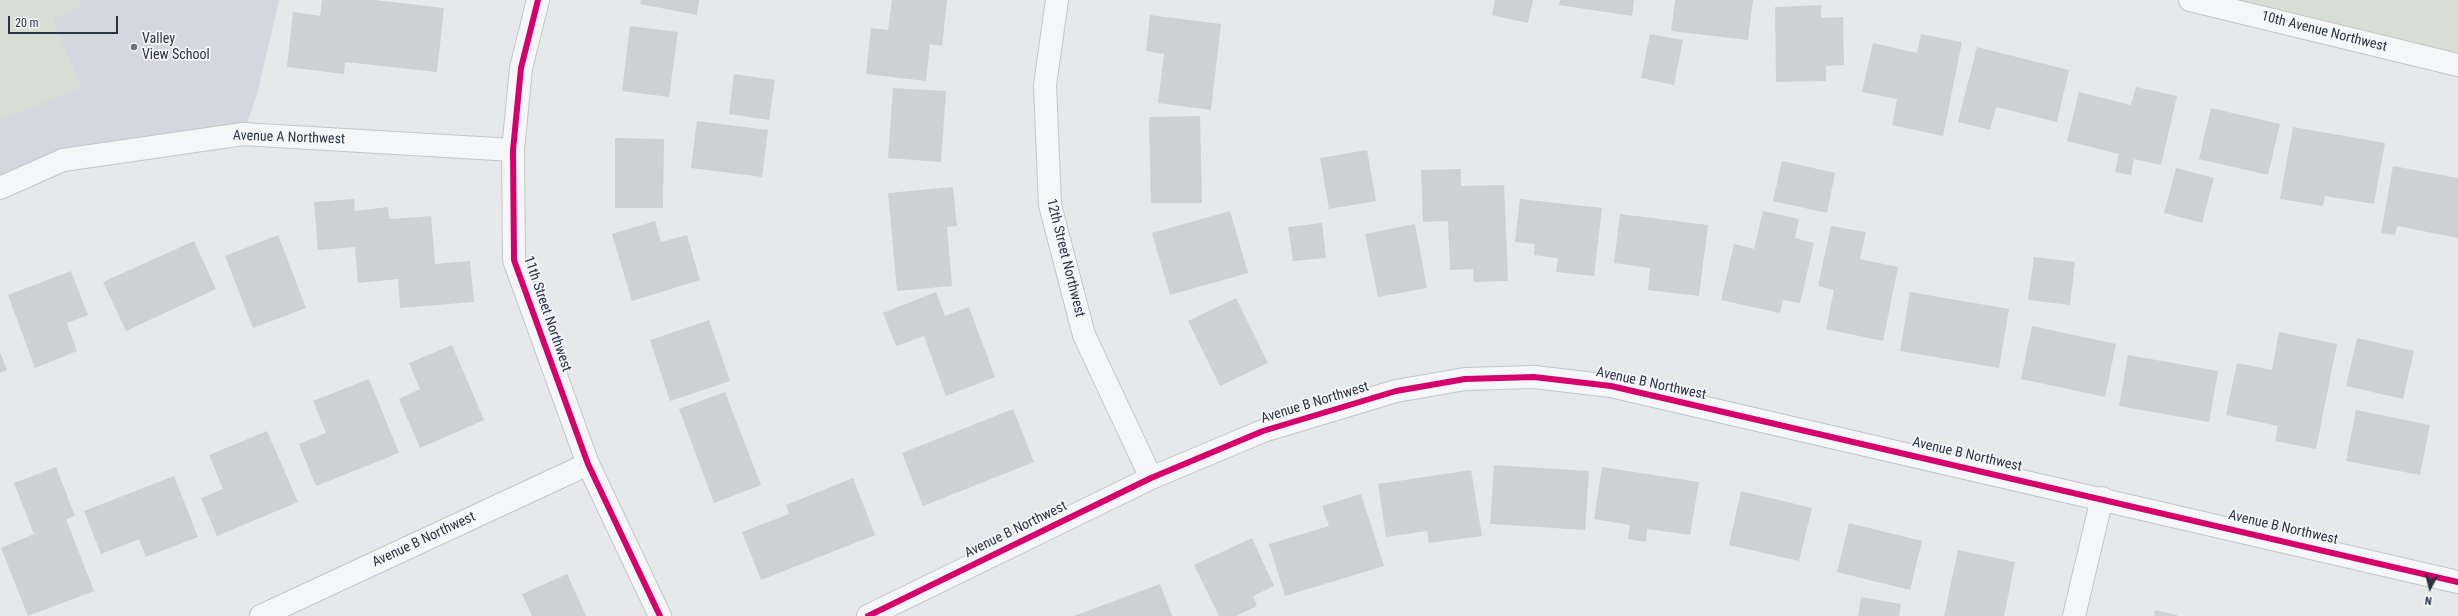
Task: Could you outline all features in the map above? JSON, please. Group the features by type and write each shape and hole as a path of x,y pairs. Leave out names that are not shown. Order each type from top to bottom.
{"street":[{"name":"11th Street Northwest","path":"538,0 521,68 512,150 514,260 588,464 660,616"},
{"name":"12th Street Northwest","path":"1057,0 1045,85 1050,205 1084,335 1150,478"},
{"name":"10th Avenue Northwest","path":"2190,0 2458,65"},
{"name":"Avenue A Northwest","path":"0,188 63,160 243,134 512,150"},
{"name":"Avenue B Northwest","path":"868,616 1150,478 1263,431 1396,391 1465,380 1534,378 1611,386 2102,498 2458,582"},
{"name":"Avenue B Northwest","path":"261,616 588,464"},
{"path":"2074,616 2102,498"}],"shaded area":[{"name":"Valley View School","path":"0,0 279,0 257,95 243,134 63,160 0,188"},
{"path":"0,0 80,0 82,6 53,19 81,87 0,120"},
{"path":"2188,0 2458,0 2458,66"}],"building":[{"path":"322,0 375,0 444,8 437,72 345,62 344,74 287,67 293,12 320,16"},
{"path":"641,0 699,0 697,15 640,4"},
{"path":"892,0 947,0 942,46 930,44 926,81 866,74 871,28 888,30"},
{"path":"1495,0 1533,0 1528,23 1492,15"},
{"path":"1560,0 1634,0 1632,16 1559,5"},
{"path":"1675,0 1753,0 1748,40 1671,31"},
{"path":"1821,5 1821,18 1843,17 1844,65 1826,66 1826,81 1776,82 1775,7"},
{"path":"1150,15 1221,24 1211,110 1158,103 1164,54 1146,51"},
{"path":"630,26 678,32 669,97 622,91"},
{"path":"1650,34 1683,40 1674,85 1641,78"},
{"path":"1921,34 1962,42 1943,136 1892,125 1897,99 1862,92 1873,43 1917,53"},
{"path":"1977,47 2069,70 2057,122 1996,107 1990,130 1958,122"},
{"path":"734,74 775,80 769,120 729,114"},
{"path":"2136,87 2177,96 2161,165 2134,159 2131,175 2115,172 2119,154 2067,141 2079,92 2131,105"},
{"path":"893,88 946,91 941,162 888,158"},
{"path":"2211,108 2280,124 2268,175 2199,159"},
{"path":"1200,116 1202,203 1151,203 1149,117"},
{"path":"697,121 768,130 762,177 691,168"},
{"path":"2293,127 2385,143 2374,204 2325,196 2323,206 2280,199"},
{"path":"615,138 664,139 663,208 615,208"},
{"path":"1367,150 1376,201 1329,209 1320,158"},
{"path":"1782,161 1835,173 1827,213 1773,201"},
{"path":"2393,166 2458,178 2458,238 2397,226 2395,235 2381,233"},
{"path":"2176,168 2214,178 2202,223 2164,213"},
{"path":"1461,169 1461,186 1504,185 1508,281 1474,282 1473,269 1450,270 1448,221 1423,222 1421,170"},
{"path":"953,187 957,226 947,227 952,286 897,291 888,193"},
{"path":"354,199 355,211 388,207 389,219 431,216 435,264 470,261 474,302 400,308 398,279 358,283 355,247 318,250 314,202"},
{"path":"1520,199 1602,208 1594,276 1556,272 1558,258 1534,255 1535,244 1515,242"},
{"path":"1230,211 1248,273 1170,295 1152,233"},
{"path":"1763,211 1799,219 1795,238 1814,243 1800,303 1783,300 1780,313 1721,300 1734,244 1754,249"},
{"path":"1620,214 1708,225 1699,296 1648,290 1650,268 1614,263"},
{"path":"655,221 661,242 687,235 700,280 632,301 612,234"},
{"path":"1322,223 1326,258 1293,261 1288,227"},
{"path":"1415,224 1427,288 1378,297 1365,234"},
{"path":"1831,226 1866,232 1860,259 1898,267 1883,341 1826,329 1834,290 1818,286"},
{"path":"278,235 306,308 253,328 225,256"},
{"path":"194,241 216,289 126,331 103,282"},
{"path":"2034,257 2075,262 2070,305 2028,300"},
{"path":"71,271 88,315 67,323 77,351 35,368 8,295"},
{"path":"936,292 945,316 969,307 995,377 946,396 924,336 896,346 883,313"},
{"path":"1910,292 2009,309 1999,368 1900,351"},
{"path":"1236,298 1268,363 1220,386 1188,321"},
{"path":"709,320 730,381 670,401 650,340"},
{"path":"2032,326 2116,344 2105,397 2021,379"},
{"path":"2279,332 2337,344 2316,449 2275,441 2278,426 2226,415 2237,363 2272,370"},
{"path":"2357,338 2414,351 2403,399 2346,386"},
{"path":"452,345 484,420 420,448 399,399 420,389 409,363"},
{"path":"0,352 7,370 0,373"},
{"path":"2128,355 2218,371 2209,422 2119,406"},
{"path":"369,379 399,453 316,486 299,444 326,433 313,401"},
{"path":"725,392 761,485 714,503 679,409"},
{"path":"1013,409 1034,462 923,506 902,453"},
{"path":"2356,410 2430,425 2420,475 2346,461"},
{"path":"267,431 298,502 217,536 201,498 223,489 209,455"},
{"path":"1494,465 1589,471 1585,530 1490,524"},
{"path":"56,467 75,516 66,519 94,591 28,616 1,548 34,534 14,483"},
{"path":"1602,467 1699,482 1690,535 1647,529 1646,542 1628,539 1630,525 1594,519"},
{"path":"1471,470 1482,536 1429,543 1427,531 1386,537 1378,484"},
{"path":"174,476 198,537 146,557 139,539 101,554 84,511"},
{"path":"853,478 875,535 761,580 742,532 789,514 786,505"},
{"path":"1741,491 1812,508 1799,561 1729,545"},
{"path":"1361,494 1384,566 1285,596 1269,544 1329,526 1322,506"},
{"path":"1849,523 1922,541 1910,590 1837,572"},
{"path":"1252,538 1274,586 1253,596 1257,606 1236,616 1219,616 1194,565"},
{"path":"1958,550 2015,562 2004,616 1944,616"},
{"path":"567,574 586,616 532,616 522,594"},
{"path":"1160,584 1172,616 1074,616"},
{"path":"1861,597 1901,604 1899,616 1858,616"},
{"path":"2155,610 2177,615 2177,616 2154,616"}],"cycle path":[{"path":"538,0 521,68 513,150 514,260 588,464 660,616"},
{"path":"868,616 1151,478 1263,431 1396,391 1465,379 1534,377 1611,386 2458,582"}],"place":[{"name":"Valley View School","path":"134,47"}]}
